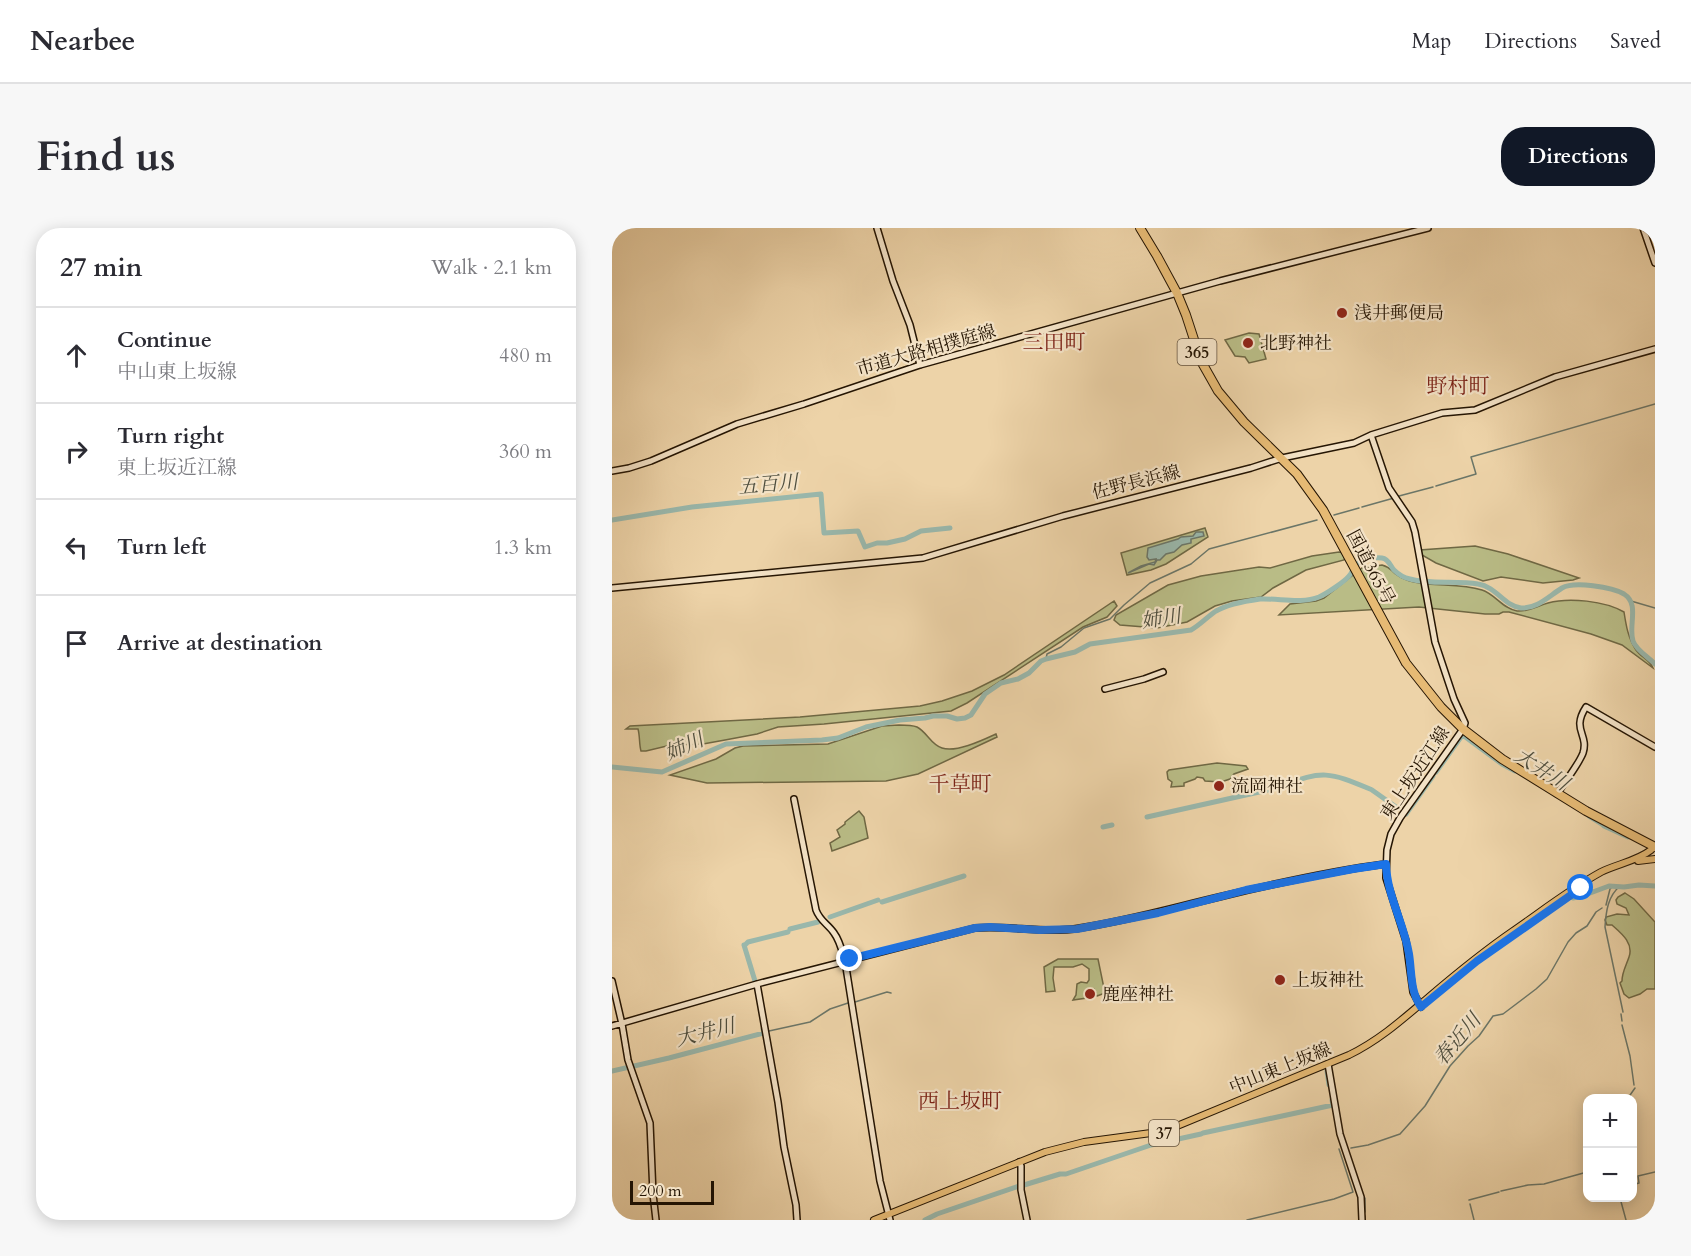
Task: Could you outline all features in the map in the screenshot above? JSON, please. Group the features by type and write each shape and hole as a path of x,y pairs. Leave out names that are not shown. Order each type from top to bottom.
{"highway":[{"name":"国道365号","path":"1140,228 1177,293 1201,361 1218,391 1244,422 1297,474 1323,510 1406,663 1441,706 1463,729 1502,759 1557,794 1654,847"}],"main road":[{"name":"中山東上坂線","path":"882,1220 1061,1148 1168,1129 1328,1066 1370,1044 1396,1026 1477,961 1581,888 1614,869 1648,856 1654,847"},
{"name":"中山東上坂線","path":"1420,1006 1457,973 1579,886 1620,863 1642,857 1654,847"},
{"path":"1638,861 1655,859"},
{"name":"中山東上坂線","path":"874,1220 890,1217"}],"street":[{"path":"877,228 893,281 910,325 920,366"},
{"name":"市道大路相撲庭線","path":"612,471 651,462 737,424 920,366 1177,293 1428,228"},
{"path":"1643,228 1655,263"},
{"name":"佐野長浜線","path":"612,588 923,558 1063,516 1282,458 1354,443 1371,435 1442,413 1475,410 1555,377 1655,349"},
{"path":"1371,435 1394,497 1412,522 1418,544 1429,614 1441,663 1464,720 1463,729"},
{"path":"1105,689 1162,672"},
{"path":"1557,794 1582,754 1583,741 1579,721 1586,707 1655,747"},
{"name":"東上坂近江線","path":"1420,1006 1413,992 1406,941 1388,886 1387,850 1391,834 1400,818 1463,729"},
{"path":"794,799 816,910 821,921 833,930 838,938 845,961 880,1181 890,1217"},
{"path":"612,1026 757,984 975,928 1077,929 1246,890 1386,864"},
{"path":"612,981 622,1024 625,1050 651,1131 656,1220"},
{"path":"757,984 797,1220"},
{"path":"1328,1066 1340,1134 1361,1197 1362,1220"},
{"path":"1019,1163 1027,1220"}],"green space":[{"path":"1249,333 1259,334 1266,359 1249,363 1245,357 1235,356 1225,340"},
{"path":"1205,528 1208,537 1166,564 1127,575 1121,553"},
{"path":"1475,546 1508,554 1579,578 1543,583 1501,577 1483,581 1436,563 1422,555 1420,550"},
{"path":"1344,553 1344,560 1306,570 1261,597 1215,606 1187,622 1157,628 1120,625 1114,620 1116,615 1168,585 1201,576 1259,567 1270,568 1312,556"},
{"path":"1382,565 1412,582 1465,586 1482,590 1517,611 1566,600 1597,603 1616,608 1624,612 1629,636 1636,650 1653,668 1622,645 1591,634 1509,612 1485,614 1419,607 1279,615 1290,604 1324,598 1362,568"},
{"path":"1114,601 1117,606 1107,617 1083,627 967,703 951,711 778,727 757,734 703,744 671,745 646,751 641,751 638,729 626,729 630,726 800,717 920,706 942,701 972,691 1004,675"},
{"path":"882,726 917,727 935,744 948,749 969,745 996,734 997,737 918,774 886,781 707,783 670,775 716,759 743,746 828,744"},
{"path":"1217,763 1246,766 1248,769 1221,782 1205,781 1197,777 1184,783 1184,786 1171,787 1172,782 1168,779 1167,772 1169,770"},
{"path":"859,811 864,817 868,838 832,851 830,843 840,837 837,830"},
{"path":"1625,893 1634,899 1655,922 1655,989 1647,989 1629,998 1624,994 1620,983 1630,947 1623,935 1612,925 1607,925 1605,920 1606,917 1617,914 1629,915 1626,908 1617,904 1616,900"},
{"path":"1058,959 1098,959 1105,993 1097,996 1094,989 1087,990 1087,998 1073,1000 1077,984 1087,983 1089,980 1089,969 1082,964 1073,967 1054,967 1055,991 1046,992 1044,967"}],"shaded area":[{"path":"1196,532 1203,532 1204,536 1191,539 1191,543 1166,554 1154,565 1149,564 1128,573 1141,566 1155,562 1156,559 1149,560 1147,557 1148,548 1181,537 1193,536"}],"waterway":[{"path":"1436,486 1476,474 1471,457 1655,404"},
{"path":"1399,496 1433,487"},
{"name":"五百川","path":"612,520 692,507 821,494 824,533 858,531 865,547 905,539 921,531 950,528"},
{"path":"1362,507 1394,498"},
{"path":"1334,515 1359,508"},
{"path":"1046,659 1047,654 1061,647 1084,628 1110,619 1150,583 1191,564 1209,549 1317,520"},
{"name":"姉川","path":"612,767 662,772 726,744 822,740 838,738 866,727 900,720 933,716 965,718 971,715 985,694 1001,683 1018,679 1029,673 1046,659 1075,652 1090,644 1191,630 1216,611 1237,603 1260,599 1297,600 1319,597 1347,579 1358,563 1376,558 1386,560 1396,571 1410,579 1485,586 1510,604 1521,608 1538,604 1568,586 1593,586 1618,591 1629,598 1633,609 1633,641 1639,650 1655,664"},
{"path":"1631,601 1655,608"},
{"name":"大井川","path":"1436,772 1464,736 1515,771"},
{"name":"大井川","path":"1281,786 1307,777 1326,775 1345,779 1370,789"},
{"name":"大井川","path":"1406,814 1433,776"},
{"name":"大井川","path":"1147,817 1277,788"},
{"name":"大井川","path":"1372,790 1396,807"},
{"name":"大井川","path":"1589,816 1628,837"},
{"name":"大井川","path":"1103,827 1112,825"},
{"name":"大井川","path":"882,902 964,876"},
{"name":"春近川","path":"1573,898 1609,886 1655,886"},
{"name":"春近川","path":"1606,905 1613,886"},
{"path":"1620,886 1608,904 1605,927 1623,1012"},
{"name":"大井川","path":"830,917 878,900"},
{"name":"春近川","path":"1351,1148 1400,1134 1425,1106 1450,1066 1479,1036 1493,1016 1503,1014 1547,979 1568,942 1587,926 1596,912 1602,908"},
{"name":"大井川","path":"790,929 818,922"},
{"name":"大井川","path":"746,944 788,932"},
{"name":"大井川","path":"744,945 755,981"},
{"path":"855,1002 887,992 891,993"},
{"path":"769,1031 810,1022 830,1009 848,1003"},
{"path":"1621,1014 1622,1021"},
{"path":"1622,1025 1634,1085"},
{"name":"大井川","path":"612,1071 764,1033 763,1029"},
{"path":"1327,1071 1329,1085"},
{"path":"1631,1094 1635,1088"},
{"path":"1203,1133 1333,1105 1332,1100"},
{"path":"1024,1185 1066,1174 1151,1145 1201,1134"},
{"path":"1247,1220 1334,1199 1353,1192 1339,1149"},
{"path":"1637,1184 1639,1183 1638,1176 1655,1172"},
{"path":"1501,1191 1544,1184 1583,1173"},
{"name":"春近川","path":"1356,1174 1359,1184"},
{"path":"925,1220 1019,1186"},
{"path":"1469,1200 1499,1192"},
{"name":"春近川","path":"1365,1198 1365,1212"},
{"path":"1621,1202 1626,1220"},
{"path":"1470,1204 1474,1220"}],"place":[{"name":"浅井郵便局","path":"1342,313"},
{"name":"北野神社","path":"1248,343"},
{"name":"流岡神社","path":"1219,786"},
{"name":"上坂神社","path":"1280,980"},
{"name":"鹿座神社","path":"1090,994"}],"district":[{"name":"三田町","path":"1054,342"},
{"name":"野村町","path":"1458,386"},
{"name":"千草町","path":"960,784"},
{"name":"西上坂町","path":"960,1101"}],"route":[{"path":"850,959 975,928 1077,929 1158,913 1246,890 1386,864 1388,886 1409,955 1413,992 1421,1007 1458,975 1513,934 1581,888"}]}
